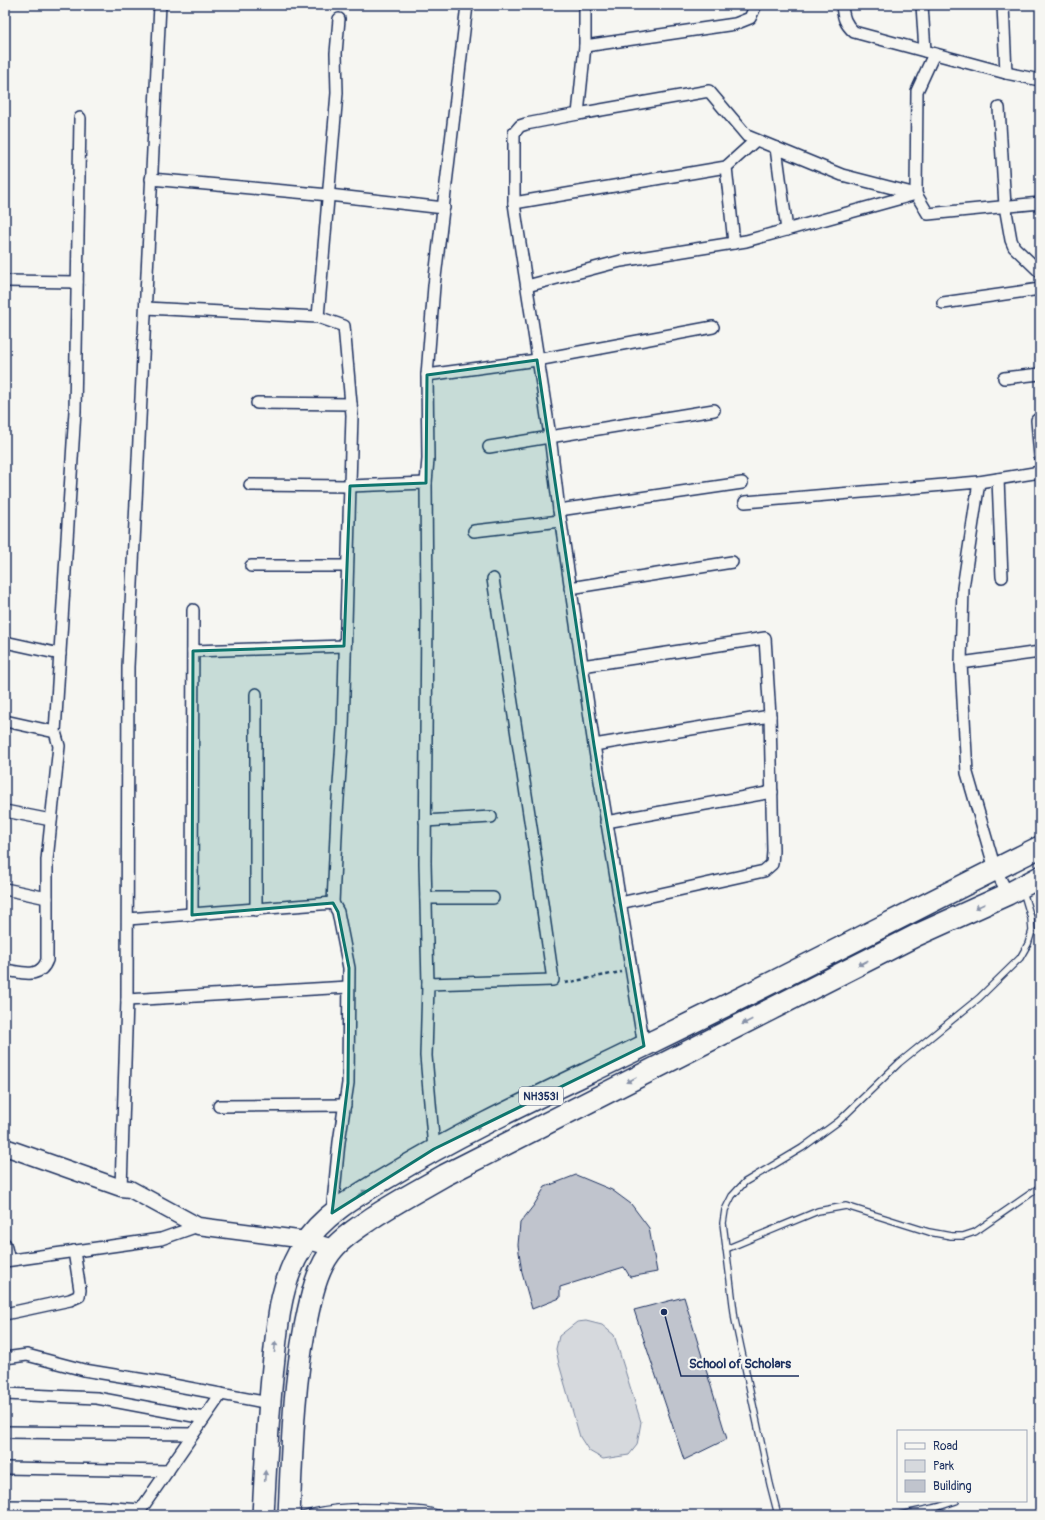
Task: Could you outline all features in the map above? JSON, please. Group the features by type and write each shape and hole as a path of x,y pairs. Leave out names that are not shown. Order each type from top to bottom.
{"highway":[{"name":"NH353I","path":"263,1515 269,1403 282,1295 291,1268 306,1240 332,1213 434,1149 644,1046 1040,847"},
{"name":"NH353I","path":"289,1515 294,1404 300,1354 311,1295 321,1269 333,1248 357,1228 376,1215 445,1175 917,935 1040,877"}],"street":[{"path":"121,1188 128,1000 128,667 160,5"},
{"path":"434,1149 426,1056 428,984 425,821 427,612 426,483 428,459 427,375 434,286 467,5"},
{"path":"578,114 585,46 585,5"},
{"path":"585,46 735,24 750,18 755,5"},
{"path":"842,5 843,16 847,27 854,32 1006,73 1040,80"},
{"path":"922,5 929,53 917,90 916,194 928,214 1040,203"},
{"path":"1003,5 1006,73"},
{"path":"318,317 337,93 336,53 339,19"},
{"path":"644,1046 594,745 570,588 550,436 514,204 514,133 520,126 526,124 708,92 747,136 842,175 916,194"},
{"path":"999,108 1005,206 1011,240 1014,247 1040,272"},
{"path":"5,970 31,973 40,971 44,967 47,960 47,860 59,746 56,732 75,411 80,118"},
{"path":"514,204 726,167 756,140"},
{"path":"776,148 787,230"},
{"path":"726,167 734,243"},
{"path":"151,179 329,195 444,208"},
{"path":"527,286 622,261 734,243 787,230 916,194"},
{"path":"5,281 77,282"},
{"path":"943,303 1040,289"},
{"path":"146,308 318,317 344,326 352,415 344,646 343,728 336,813 333,903 338,912 349,968 348,1083 339,1142 332,1213"},
{"path":"427,375 537,360 713,327"},
{"path":"1004,378 1040,374"},
{"path":"257,403 351,404"},
{"path":"489,447 714,410"},
{"path":"1037,420 1040,458"},
{"path":"745,502 979,482 1040,472"},
{"path":"998,479 1002,577"},
{"path":"979,482 963,588 961,663 966,773 995,869 1014,890"},
{"path":"250,486 350,486 426,483"},
{"path":"474,531 742,483"},
{"path":"570,588 732,562"},
{"path":"251,566 347,566"},
{"path":"428,984 553,980 493,580"},
{"path":"192,915 193,610"},
{"path":"582,666 765,638 770,716 772,864 764,871 620,903"},
{"path":"5,642 60,654"},
{"path":"193,651 344,646"},
{"path":"961,663 1040,652"},
{"path":"256,694 256,910"},
{"path":"594,745 770,716"},
{"path":"5,722 56,732"},
{"path":"606,822 772,792"},
{"path":"5,811 51,820"},
{"path":"425,821 491,817"},
{"path":"5,890 47,898"},
{"path":"426,898 493,898"},
{"path":"128,919 333,903"},
{"path":"128,1000 348,987"},
{"path":"220,1106 345,1104"},
{"path":"5,1147 121,1188 130,1189 198,1226 306,1240 333,1248"},
{"path":"5,1244 7,1260 162,1239 198,1226"},
{"path":"5,1314 70,1300 79,1296 80,1290 74,1251"},
{"path":"5,1358 27,1355 84,1370 269,1403"},
{"path":"5,1394 97,1398 204,1418"},
{"path":"5,1506 100,1507 139,1513 221,1394"},
{"path":"5,1432 194,1434"},
{"path":"5,1468 168,1471"}],"lane":[{"path":"778,1515 735,1320 722,1223 725,1210 732,1196 745,1182 802,1148 839,1121 899,1063 979,998 1020,958 1028,944 1032,931 1031,918 1014,890"},
{"path":"726,1249 818,1211 846,1206 929,1232 952,1236 963,1236 975,1232 1040,1187"},
{"path":"900,1515 938,1507 953,1502"},
{"path":"303,1515 317,1510 371,1506 412,1509 434,1512 441,1515"}],"path":[{"path":"553,980 563,983 631,970"}],"highlighted area":[{"path":"537,360 594,745 644,1046 434,1149 332,1213 348,1083 349,968 338,912 333,903 192,915 193,651 344,646 350,486 426,483 427,375"}],"green space":[{"path":"586,1321 602,1325 614,1335 641,1422 637,1445 629,1455 603,1459 589,1451 580,1437 556,1349 559,1336 577,1322"}],"building":[{"path":"576,1175 612,1190 631,1204 649,1228 657,1272 630,1277 624,1267 560,1287 560,1298 532,1309 522,1273 518,1245 520,1223 534,1205 545,1187"},
{"path":"684,1297 727,1439 684,1460 634,1310"}],"place":[{"name":"School of Scholars","path":"664,1312"}]}
